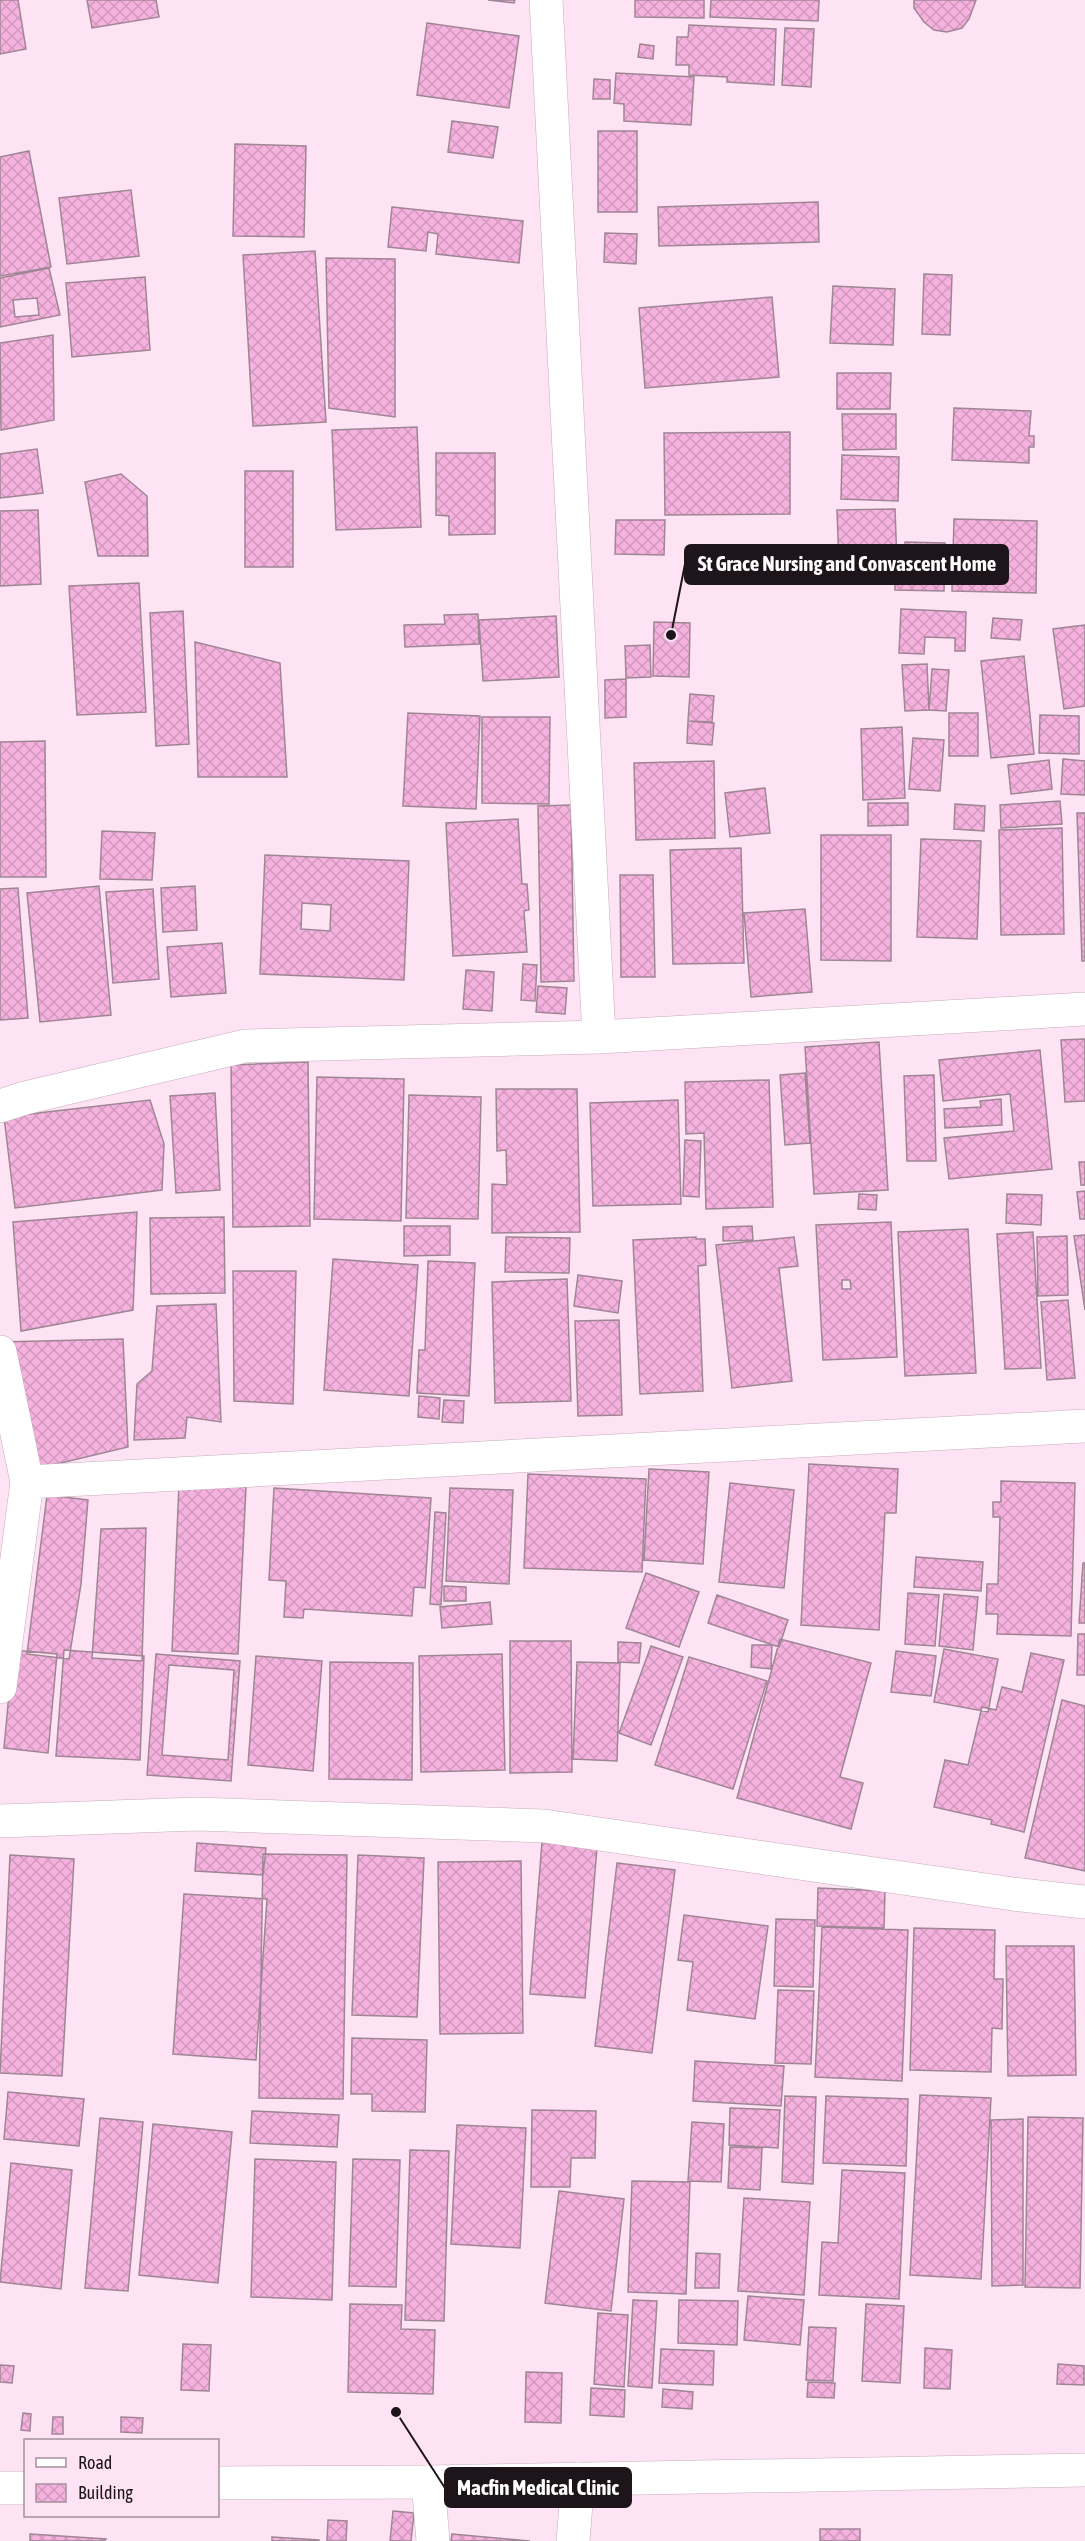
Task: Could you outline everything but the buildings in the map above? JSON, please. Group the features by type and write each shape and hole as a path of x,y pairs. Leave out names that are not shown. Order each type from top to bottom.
{"street":[{"path":"546,0 599,1037"},
{"path":"0,1106 245,1046 599,1037 1085,1009"},
{"path":"0,1352 27,1482 0,1687"},
{"path":"27,1482 1085,1426"},
{"path":"0,1821 197,1814 544,1826 1013,1894 1085,1902"},
{"path":"219,2483 428,2482 1085,2470"},
{"path":"573,2541 578,2479"},
{"path":"428,2482 433,2541"},
{"path":"0,2488 24,2488"}],"place":[{"name":"St Grace Nursing and Convascent Home","path":"671,635"},
{"name":"Macfin Medical Clinic","path":"396,2412"}]}
